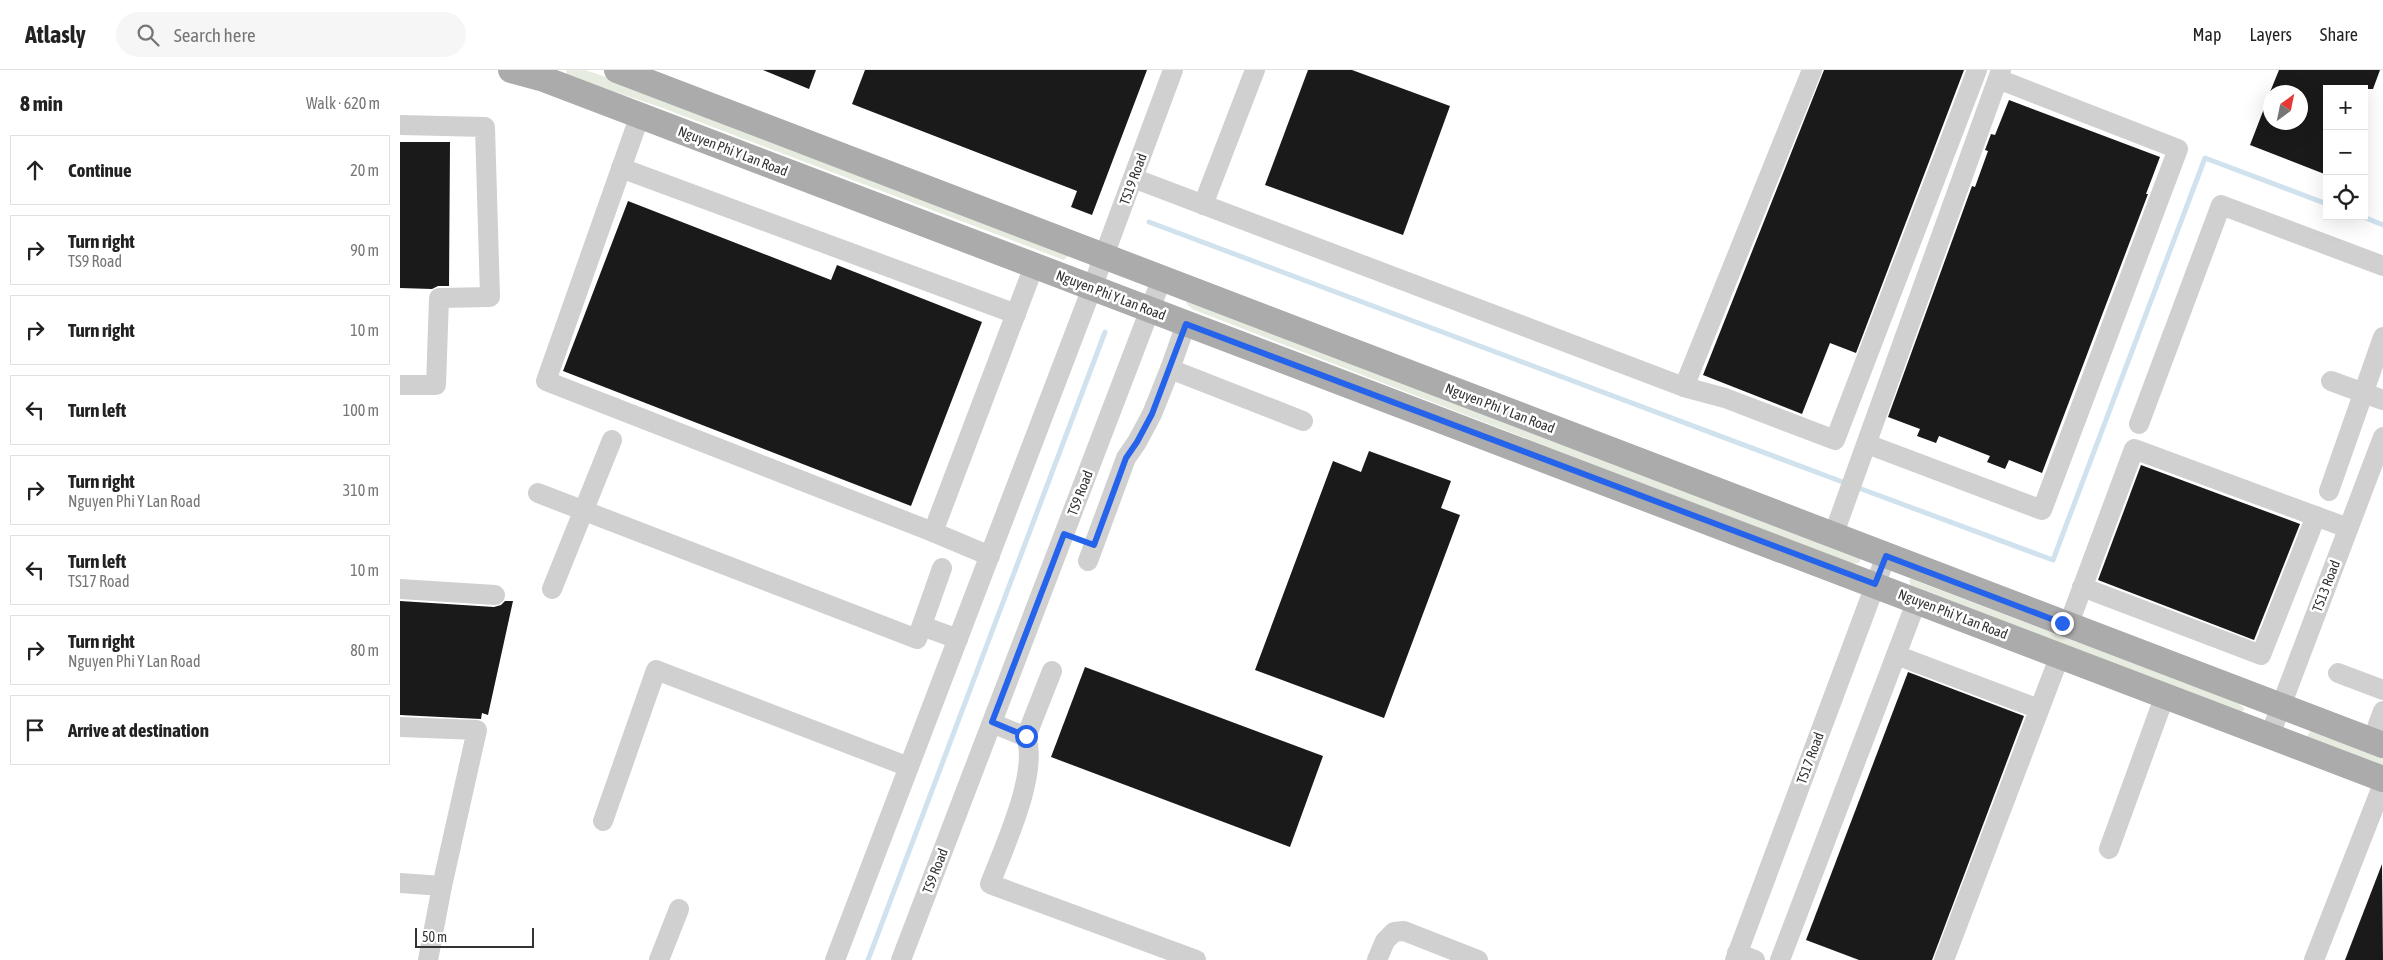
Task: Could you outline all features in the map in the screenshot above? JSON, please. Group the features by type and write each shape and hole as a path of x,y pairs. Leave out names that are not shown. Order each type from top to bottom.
{"main road":[{"name":"Nguyen Phi Y Lan Road","path":"511,70 544,79 1875,584 2383,779"},
{"name":"Nguyen Phi Y Lan Road","path":"617,70 2378,743"}],"street":[{"name":"TS19 Road","path":"835,960 1092,288 1173,70"},
{"path":"1203,205 1255,70"},
{"path":"1684,387 1812,70"},
{"path":"1133,178 1684,387 1725,398 1835,440 1976,70"},
{"path":"1833,536 1999,74 2178,149 2042,510 1864,452"},
{"path":"640,116 546,381 990,556"},
{"path":"400,125 485,127 490,296 439,298 436,385 400,385"},
{"path":"621,168 1016,314"},
{"path":"2139,424 2221,205 2383,266"},
{"path":"933,532 1034,266"},
{"name":"TS9 Road","path":"901,960 1162,278"},
{"path":"1064,534 1091,553 1126,458 1152,414 1186,324"},
{"path":"2329,491 2383,337"},
{"path":"1170,369 1303,421"},
{"path":"2330,381 2383,400"},
{"name":"TS13 Road","path":"2270,735 2383,437"},
{"path":"552,589 612,440"},
{"path":"2068,626 2134,449 2348,528"},
{"path":"538,493 917,639 942,568"},
{"path":"2082,587 2261,655 2316,516"},
{"name":"TS17 Road","path":"1743,958 1886,556"},
{"path":"400,589 495,595"},
{"path":"1780,960 1917,600"},
{"path":"922,626 958,640"},
{"path":"1896,655 2039,709"},
{"path":"1944,960 2060,655"},
{"path":"603,821 656,670 908,767"},
{"path":"1052,671 1026,736 1030,755 1028,774 990,884 1196,960"},
{"path":"2338,674 2383,690"},
{"path":"2109,848 2165,695"},
{"path":"2378,743 2383,711"},
{"path":"992,722 1026,736"},
{"path":"400,726 477,730 442,886 428,960"},
{"path":"2314,960 2383,784"},
{"path":"400,883 442,886"},
{"path":"659,960 679,909"},
{"path":"1378,960 1385,941 1394,932 1404,931 1478,960"}],"shaded area":[{"path":"566,70 585,70 649,91 1069,255 1064,260 660,107 573,78 567,75"},
{"path":"1188,300 1860,558 1860,561 1859,563 1851,564 1192,309 1186,303"},
{"path":"1911,579 2238,703 2245,709 2241,712 1911,587 1909,580"},
{"path":"2310,731 2383,758 2383,768 2307,737"}],"building":[{"path":"763,70 816,70 809,89"},
{"path":"865,70 1147,70 1092,215 1071,207 1077,191 852,104"},
{"path":"1308,70 1352,70 1450,106 1403,235 1265,185"},
{"path":"1824,70 1964,70 1856,353 1830,343 1802,414 1703,375"},
{"path":"2279,70 2380,70 2373,89 2368,89 2368,85 2323,85 2323,173 2250,145 2263,111 2263,130 2308,130 2308,85 2273,85"},
{"path":"2009,100 2160,157 2146,194 2148,194 2042,473 2009,460 2005,469 1987,462 1990,456 1939,436 1936,443 1917,436 1920,429 1888,417 1972,186 1975,187 1988,151 1985,150 1991,134 1995,135"},
{"path":"400,142 450,142 449,286 438,286 432,289 400,288"},
{"path":"628,201 831,280 837,265 982,322 911,506 563,371"},
{"path":"1369,451 1451,481 1441,508 1460,515 1384,718 1255,670 1333,461 1361,472"},
{"path":"2141,465 2300,524 2254,640 2098,580"},
{"path":"400,601 494,607 501,605 505,601 513,601 488,715 482,713 481,719 400,715"},
{"path":"1085,667 1323,756 1290,847 1051,757"},
{"path":"1908,672 2024,716 1932,960 1859,960 1806,940"},
{"path":"2382,864 2383,960 2345,960"}],"waterway":[{"path":"1856,487 2053,560 2205,158 2323,202"},
{"path":"2368,219 2383,225"},
{"path":"1149,222 1848,484"},
{"path":"868,960 1105,332"}],"route":[{"path":"1026,736 992,722 1064,534 1094,545 1126,458 1152,414 1186,324 1875,584 1886,556 2062,623"}]}
